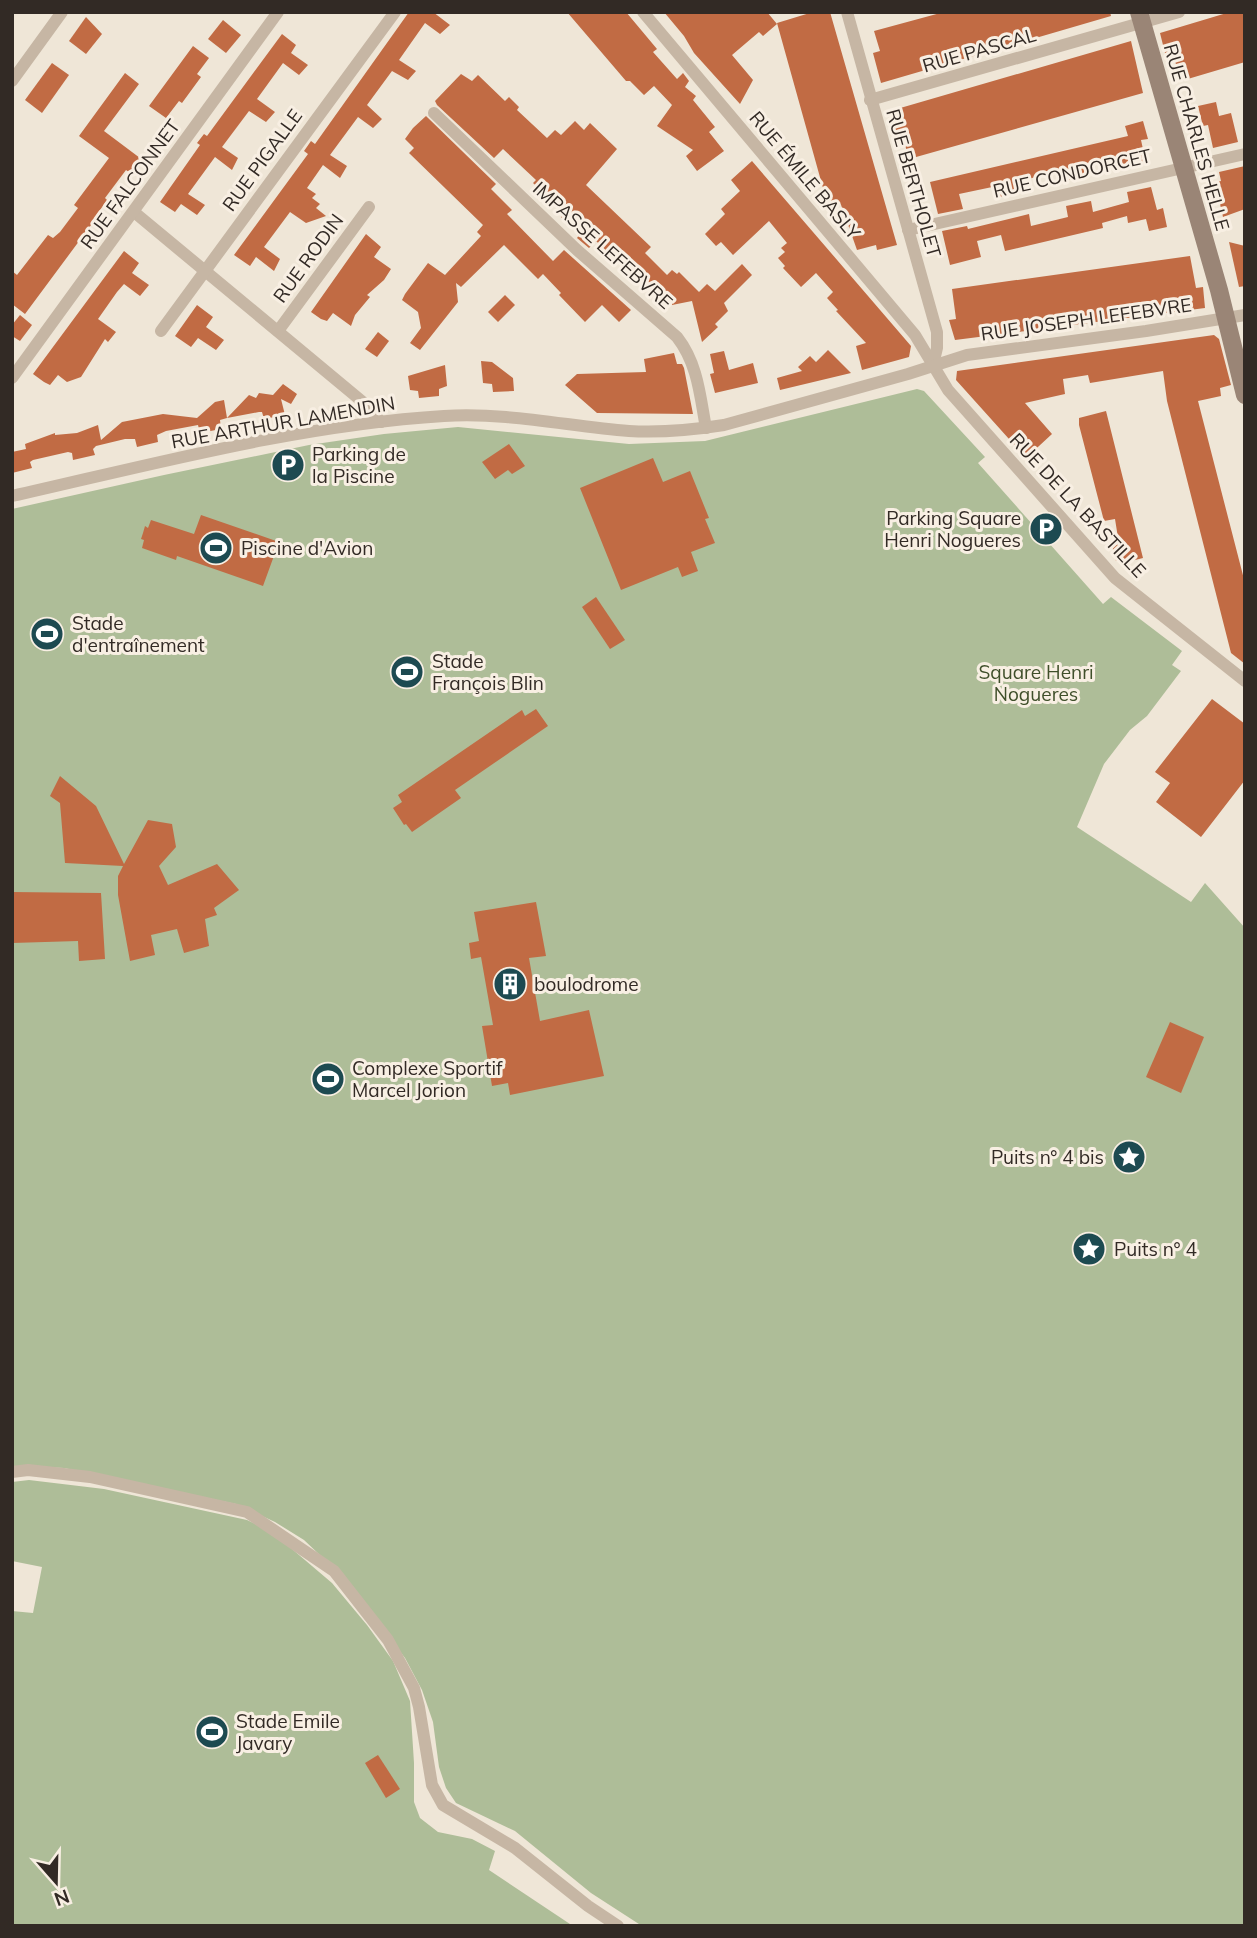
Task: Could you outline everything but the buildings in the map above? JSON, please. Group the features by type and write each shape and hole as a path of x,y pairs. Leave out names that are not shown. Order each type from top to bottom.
{"street":[{"path":"12,81 62,12"},
{"name":"RUE FALCONNET","path":"12,378 278,12"},
{"name":"RUE PIGALLE","path":"161,331 395,12"},
{"name":"RUE ÉMILE BASLY","path":"643,12 915,335 933,365"},
{"name":"RUE BERTHOLET","path":"847,12 937,332 933,365"},
{"name":"RUE PASCAL","path":"870,100 1141,17 1179,12"},
{"name":"RUE CHARLES HELLE","path":"1141,17 1245,395"},
{"name":"IMPASSE LEFEBVRE","path":"434,113 577,250 677,337 689,352 694,365 706,428"},
{"name":"RUE CONDORCET","path":"908,230 1245,154"},
{"name":"RUE RODIN","path":"278,331 369,207"},
{"path":"134,212 364,403 380,422"},
{"name":"RUE JOSEPH LEFEBVRE","path":"933,365 967,355 1245,315"},
{"name":"RUE ARTHUR LAMENDIN","path":"12,496 284,437 380,422 495,415 630,431 706,428 933,365"},
{"name":"RUE DE LA BASTILLE","path":"933,365 948,390 1115,578 1245,681"},
{"path":"12,1472 29,1470 90,1477 247,1513 334,1571 388,1640 414,1689 432,1785 443,1805 515,1848 588,1906 618,1926"}],"green space":[{"name":"Complexe Sportif Marcel Jorion","path":"917,389 924,391 985,457 978,463 1103,604 1111,597 1182,651 1172,665 1181,671 1147,716 1130,730 1104,764 1077,827 1191,902 1205,883 1245,928 1245,1926 642,1926 591,1893 515,1831 456,1803 446,1788 439,1767 433,1722 422,1690 405,1658 343,1577 304,1540 275,1522 236,1504 64,1468 12,1466 12,509 309,445 384,434 458,427 629,444 705,441"},
{"name":"Stade Emile Javary","path":"29,1480 104,1489 247,1520 272,1532 332,1583 393,1661 410,1701 414,1802 420,1818 438,1832 472,1839 495,1851 489,1870 573,1926 12,1926 12,1611 33,1613 42,1567 12,1561 12,1482"}],"place":[{"name":"Parking de la Piscine","path":"288,465"},
{"name":"Parking Square Henri Nogueres","path":"1046,529"},
{"name":"Piscine d'Avion","path":"216,548"},
{"name":"Stade d'entraînement","path":"47,634"},
{"name":"Stade François Blin","path":"407,672"},
{"name":"boulodrome","path":"510,984"},
{"name":"Complexe Sportif Marcel Jorion","path":"328,1079"},
{"name":"Puits n° 4 bis","path":"1129,1157"},
{"name":"Puits n° 4","path":"1089,1249"},
{"name":"Stade Emile Javary","path":"212,1732"}],"park label":[{"name":"Square Henri Nogueres","path":"1036,683"}]}
